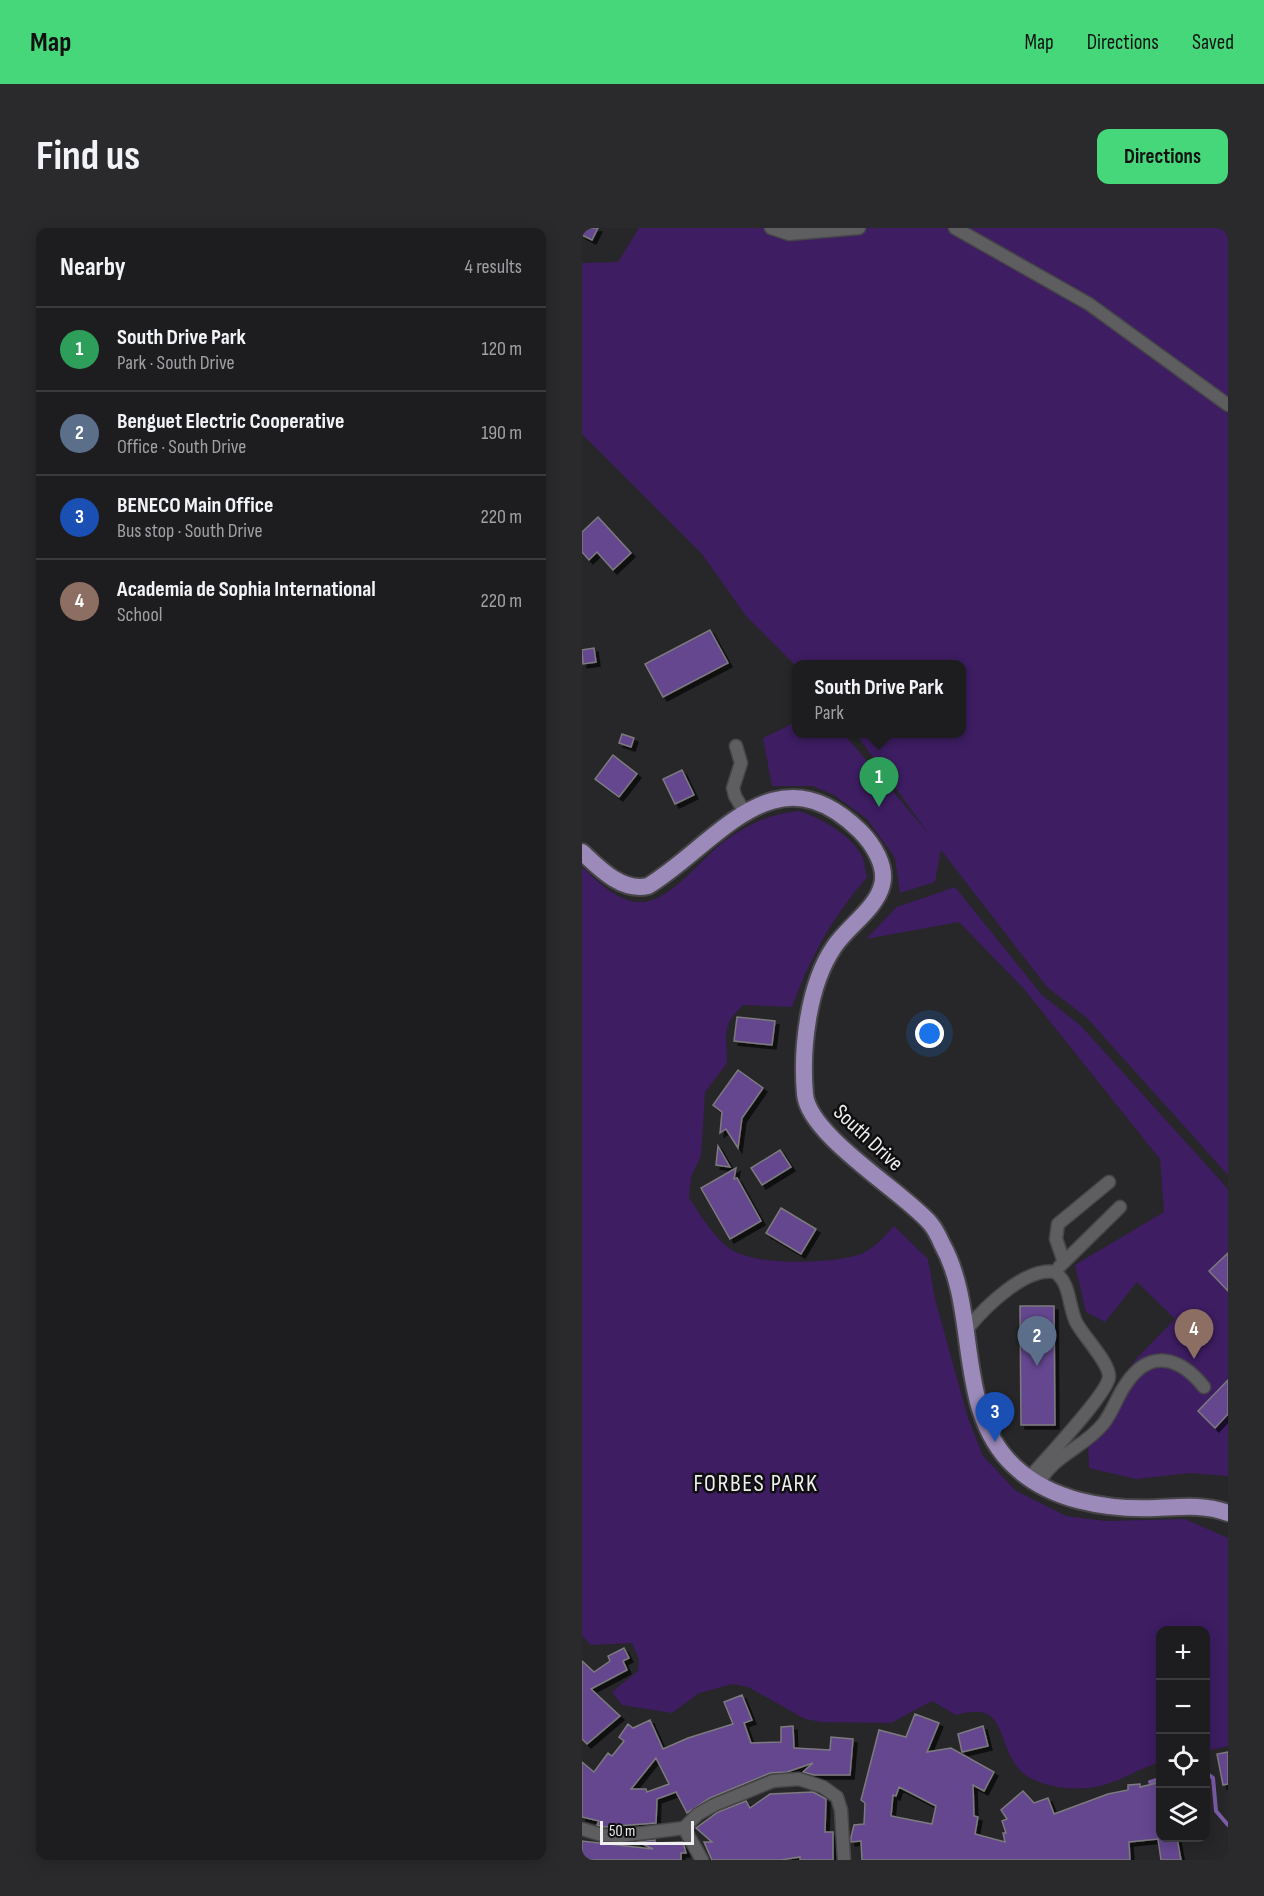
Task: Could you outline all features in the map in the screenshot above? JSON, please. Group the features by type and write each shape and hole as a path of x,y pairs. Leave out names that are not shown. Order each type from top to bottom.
{"main road":[{"name":"South Drive","path":"582,852 620,883 637,889 648,886 744,811 770,802 790,799 824,806 854,825 868,839 883,867 882,888 876,899 832,949 819,982 805,1035 807,1105 825,1131 930,1224 944,1248 954,1273 967,1329 974,1382 985,1423 1000,1451 1034,1481 1102,1507 1206,1507 1228,1513"}],"street":[{"path":"771,228 789,234 859,228"},
{"path":"955,228 1089,304 1228,405"},
{"path":"736,746 741,763 733,788 744,811"},
{"path":"1034,1481 1105,1387 1109,1376 1106,1365 1075,1320 1059,1267 1056,1239 1058,1224 1109,1182"},
{"path":"967,1329 1017,1284 1038,1272 1059,1267 1120,1207"},
{"path":"1034,1481 1103,1424 1127,1382 1144,1364 1161,1358 1172,1362 1195,1375 1204,1387"},
{"path":"582,1829 602,1835 620,1836 684,1828 698,1814 714,1805 773,1781 799,1779 823,1786 837,1797 842,1810 844,1860"},
{"path":"684,1828 702,1860"}],"shaded area":[{"path":"639,228 1228,228 1228,1175 1087,1018 1047,987 941,850 935,882 900,893 895,858 867,819 834,795 813,786 772,786 763,738 792,724 792,738 847,738 929,834 859,738 966,738 966,660 792,660 792,662 746,616 702,554 582,434 582,263 618,262"},
{"path":"798,811 835,828 858,850 863,858 867,877 832,923 807,971 792,1007 743,1005 731,1020 726,1031 727,1063 705,1092 701,1156 691,1177 689,1198 726,1246 737,1253 753,1258 809,1262 845,1258 858,1255 873,1247 894,1226 928,1259 935,1299 968,1418 983,1456 1016,1491 1066,1516 1106,1521 1185,1519 1228,1538 1228,1746 1210,1750 1210,1626 1156,1626 1156,1763 1115,1781 1087,1788 1056,1787 1027,1776 1013,1761 1000,1729 990,1716 982,1712 956,1715 932,1701 891,1723 821,1722 805,1719 748,1687 733,1684 699,1693 672,1713 622,1705 612,1692 638,1671 639,1659 632,1643 591,1645 582,1636 582,867 607,889 621,897 636,902 648,901 672,889 726,840 760,821"},
{"path":"955,887 1042,995 1081,1026 1228,1189 1228,1476 1190,1473 1136,1479 1089,1468 1088,1440 1123,1376 1175,1319 1137,1282 1105,1322 1086,1312 1075,1265 1164,1212 1160,1159 1024,989 959,922 866,939 897,907"}],"building":[{"path":"582,228 598,228 592,240 582,235"},
{"path":"598,517 631,553 613,570 597,552 589,560 582,552 582,532"},
{"path":"710,630 728,663 663,697 645,664"},
{"path":"594,648 596,662 583,664 582,650"},
{"path":"622,734 634,738 631,747 619,743"},
{"path":"613,755 637,774 619,797 595,779"},
{"path":"682,770 694,795 675,804 663,779"},
{"path":"737,1017 775,1021 772,1045 734,1041"},
{"path":"738,1070 763,1088 742,1118 738,1148 726,1129 720,1133 722,1112 713,1105"},
{"path":"718,1146 730,1167 716,1165"},
{"path":"780,1150 791,1167 762,1185 751,1168"},
{"path":"736,1168 734,1179 737,1178 761,1221 730,1239 701,1188"},
{"path":"781,1208 816,1229 801,1254 766,1233"},
{"path":"1228,1253 1228,1291 1209,1271"},
{"path":"1020,1306 1054,1306 1055,1425 1021,1425"},
{"path":"1228,1380 1228,1414 1215,1428 1198,1411"},
{"path":"624,1648 629,1658 623,1661 627,1670 591,1689 620,1716 587,1744 582,1739 582,1661 594,1672 610,1661 608,1656"},
{"path":"742,1695 752,1720 744,1723 751,1743 781,1742 781,1727 793,1726 794,1748 830,1750 831,1737 853,1739 850,1775 814,1775 803,1772 813,1763 787,1772 770,1773 710,1798 687,1813 676,1792 657,1799 656,1823 603,1827 597,1825 599,1821 582,1817 582,1762 594,1772 608,1753 612,1756 624,1741 619,1737 628,1724 633,1728 650,1720 663,1749 688,1738 733,1724 724,1702","holes":["656,1758 669,1784 647,1792 646,1789 631,1789"]},
{"path":"915,1714 939,1723 927,1752 951,1748 994,1772 984,1791 973,1785 974,1816 978,1817 975,1834 1005,1842 1003,1833 1006,1833 1002,1821 1007,1819 1001,1810 1023,1791 1034,1803 1048,1798 1054,1814 1108,1794 1128,1790 1128,1785 1140,1784 1140,1787 1156,1783 1156,1839 1129,1842 1130,1860 862,1860 861,1841 851,1842 851,1837 854,1825 864,1824 865,1803 861,1800 879,1730 906,1737","holes":["899,1787 936,1806 932,1824 891,1816 893,1795 896,1796"]},
{"path":"983,1726 988,1746 962,1752 958,1734"},
{"path":"1228,1752 1228,1784 1223,1785 1217,1754"},
{"path":"813,1792 826,1799 825,1832 833,1832 833,1860 800,1860 800,1857 781,1860 712,1860 704,1842 712,1842 696,1828 718,1812 746,1801 750,1808 770,1794"},
{"path":"655,1840 655,1843 683,1842 686,1853 681,1853 681,1860 582,1860 582,1841 653,1849 638,1842"},
{"path":"1158,1842 1178,1842 1181,1860 1161,1860"}],"waterway":[{"path":"1210,1776 1213,1778 1216,1811 1228,1825"},
{"path":"1150,1782 1156,1780"}],"place":[{"name":"South Drive Park","path":"879,807"},
{"name":"Academia de Sophia International","path":"1194,1359"},
{"name":"Benguet Electric Cooperative","path":"1037,1366"},
{"name":"BENECO Main Office","path":"995,1442"}],"district":[{"name":"FORBES PARK","path":"756,1483"}]}
